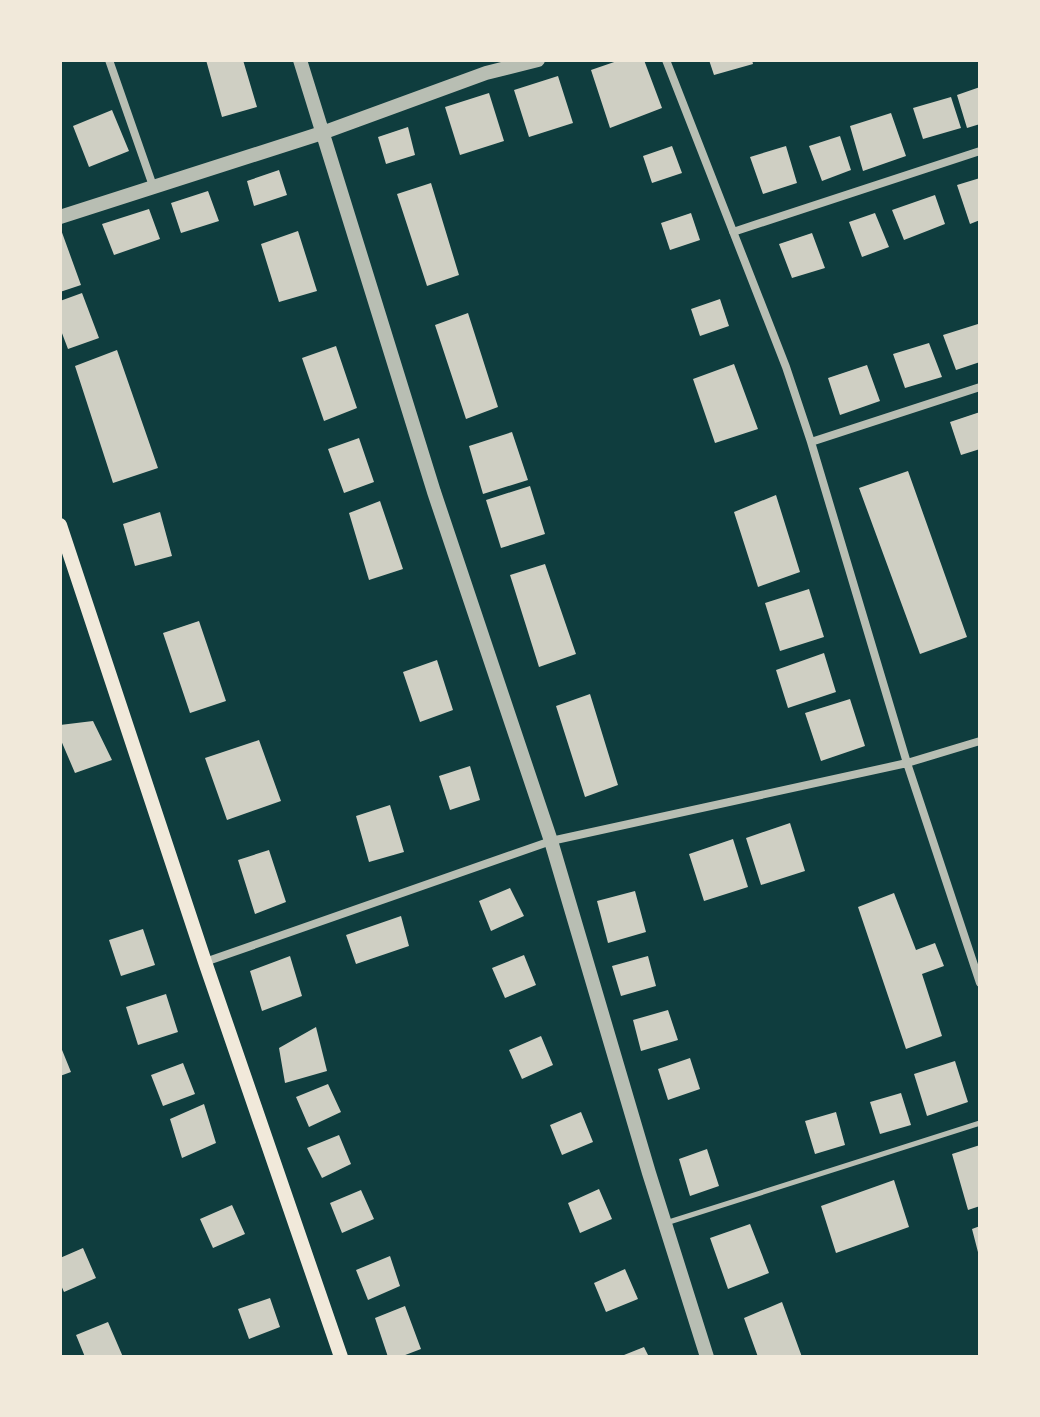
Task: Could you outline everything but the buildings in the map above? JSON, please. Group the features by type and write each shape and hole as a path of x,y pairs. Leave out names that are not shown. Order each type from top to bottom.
{"main road":[{"path":"60,525 205,962 341,1357"}],"street":[{"path":"109,60 153,186"},
{"path":"300,60 434,492 551,841 707,1357"},
{"path":"60,217 322,133 486,73 538,60"},
{"path":"666,60 786,367 907,763 980,983"},
{"path":"733,232 980,151"},
{"path":"811,442 980,387"},
{"path":"205,962 551,841 907,763 980,741"}],"lane":[{"path":"665,1224 980,1123"}]}
